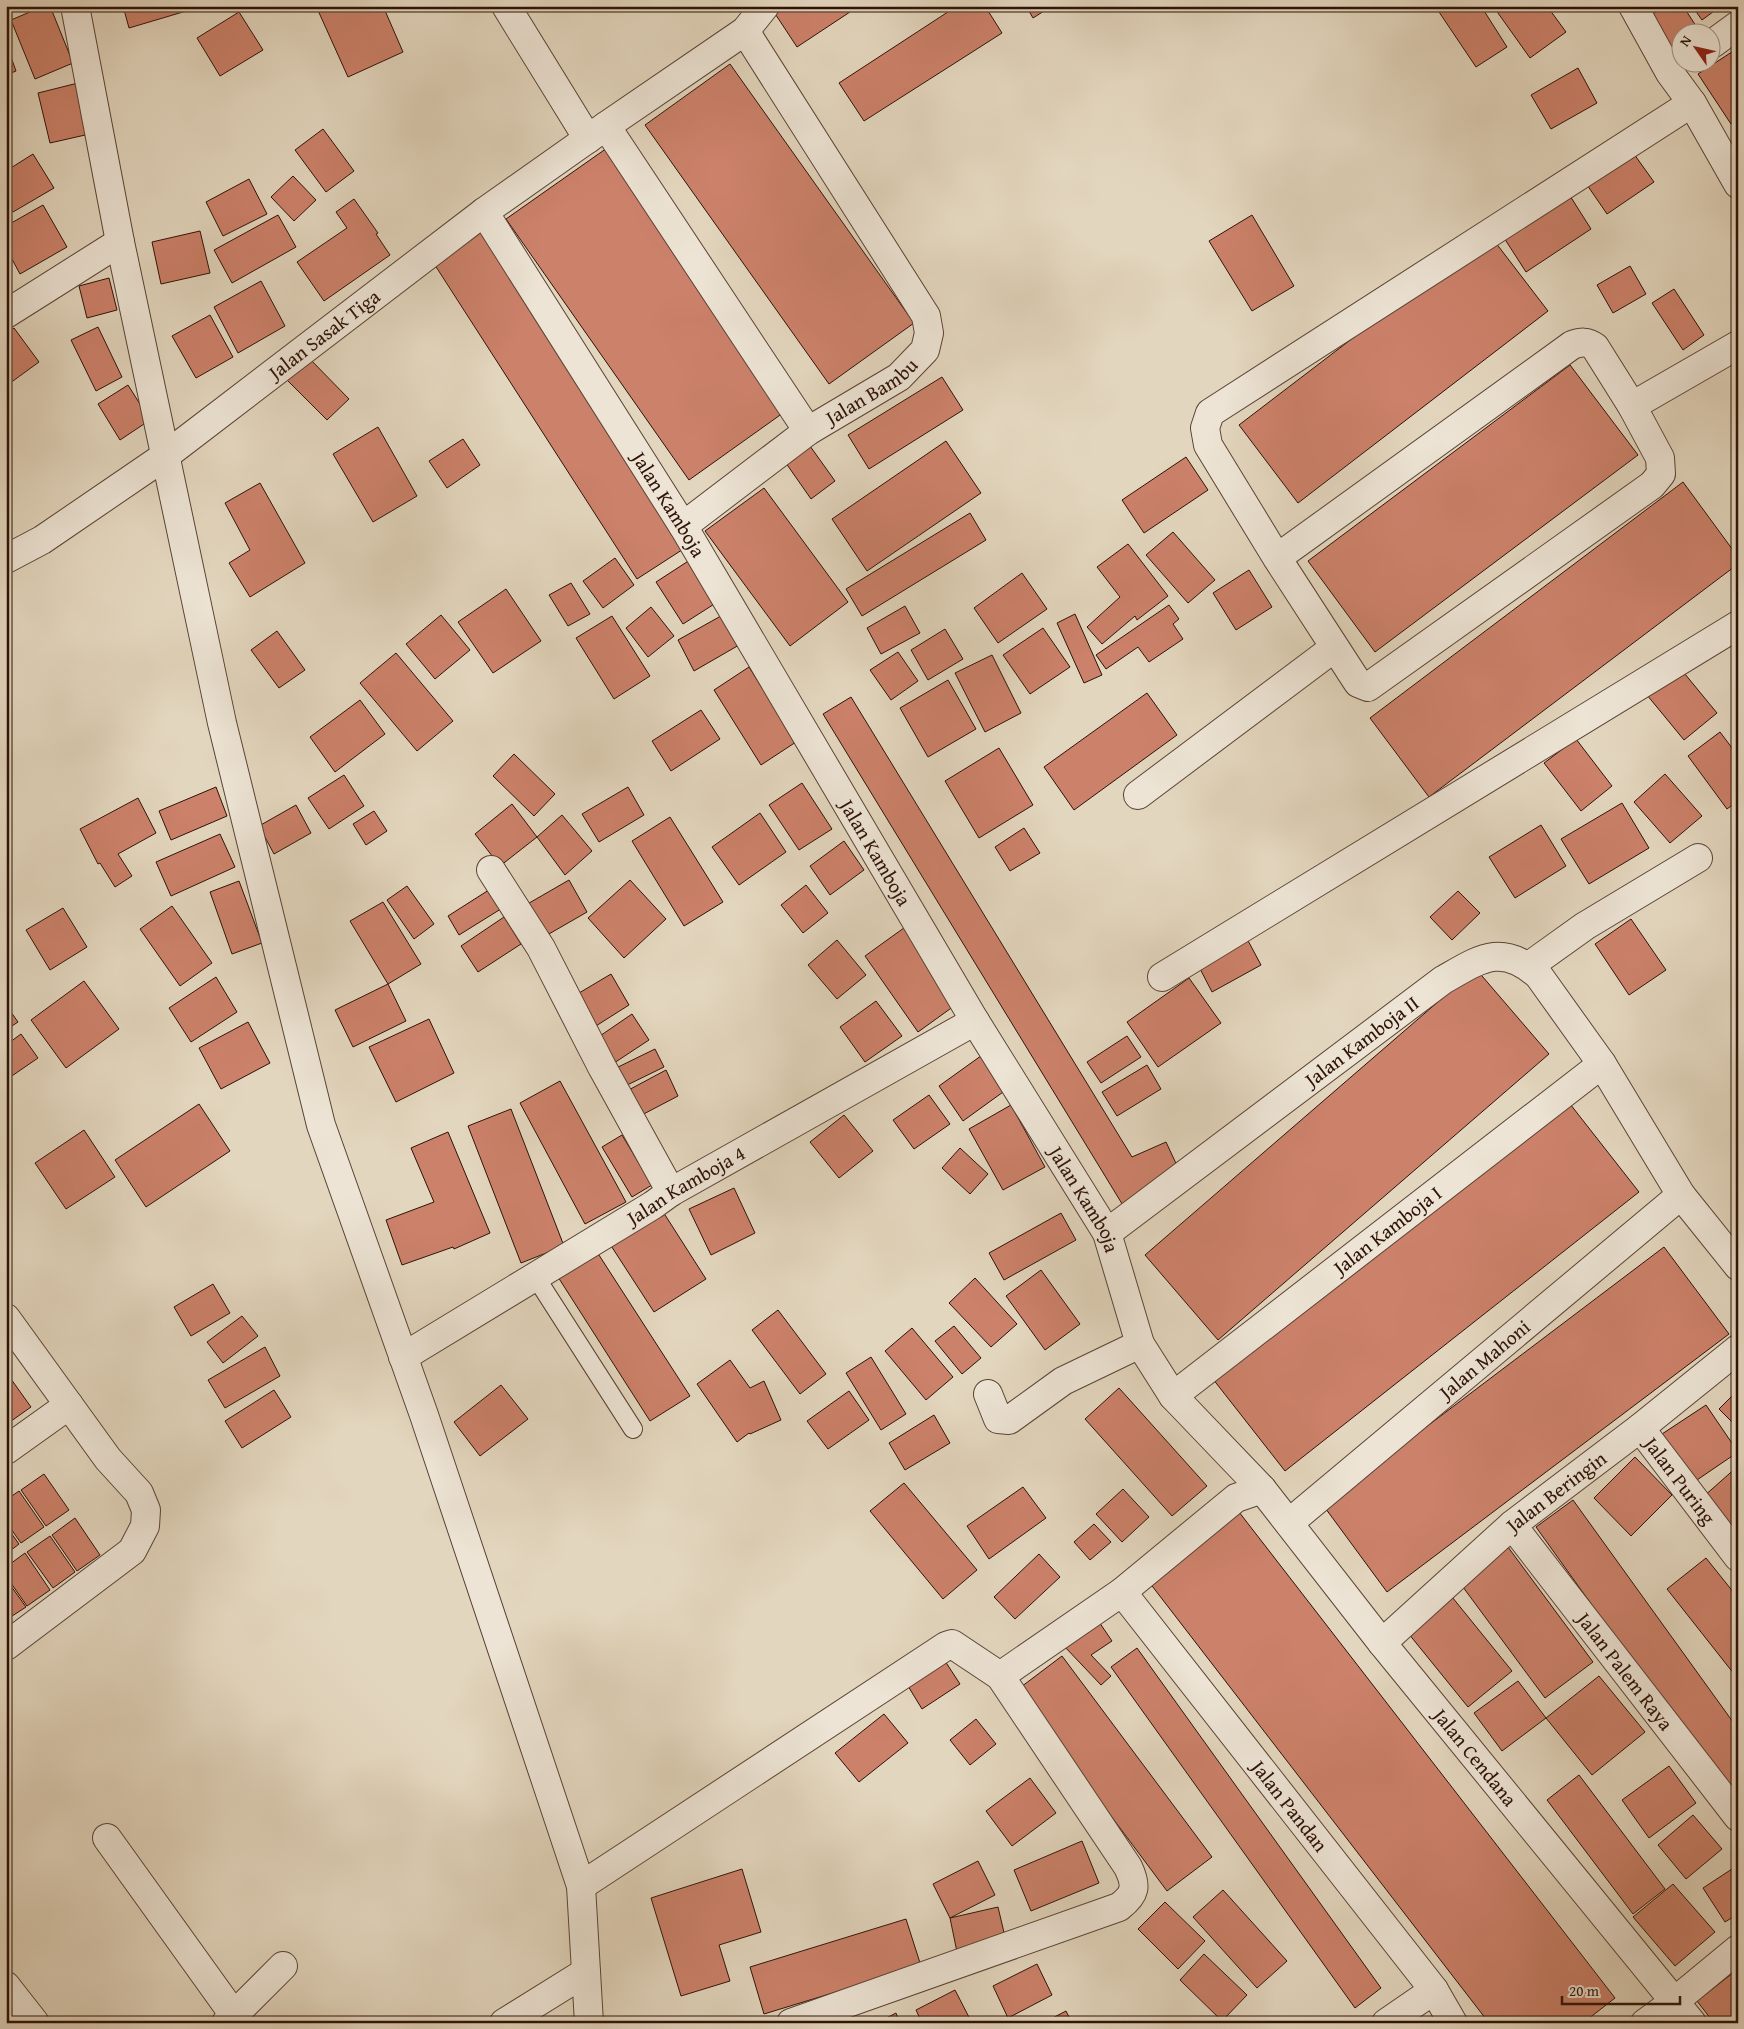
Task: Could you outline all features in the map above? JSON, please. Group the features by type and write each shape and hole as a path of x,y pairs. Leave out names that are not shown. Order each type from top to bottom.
{"street":[{"path":"76,6 120,242 222,723 321,1125 403,1357 581,1886 589,2023"},
{"name":"Jalan Bambu","path":"506,6 808,431 899,377 925,350 929,333 926,316 745,31"},
{"name":"Jalan Sasak Tiga","path":"9,551 42,540 166,456 484,212 745,31 765,6"},
{"path":"1633,6 1672,61"},
{"path":"1722,37 1738,25"},
{"path":"1679,72 1692,103 1738,184"},
{"path":"1277,558 1572,345 1581,342 1589,342 1595,346 1632,406 1660,458 1661,474 1652,485 1368,687 1358,683 1277,558 1208,445 1205,428 1210,413 1692,103"},
{"name":"Jalan Kamboja","path":"484,212 683,526 975,1021 1107,1233 1140,1344 1173,1396 1262,1489"},
{"path":"6,314 120,242"},
{"path":"1632,406 1738,345"},
{"path":"683,526 808,431"},
{"path":"1162,977 1738,625"},
{"path":"1138,795 1334,648"},
{"path":"1529,966 1585,926 1698,858"},
{"path":"491,870 541,948 602,1067 671,1192"},
{"name":"Jalan Kamboja II","path":"1107,1233 1444,980 1481,959 1511,956 1529,966 1539,976 1602,1064 1681,1195 1738,1266"},
{"name":"Jalan Kamboja 4","path":"403,1357 671,1192 975,1021"},
{"name":"Jalan Kamboja I","path":"1173,1396 1602,1064"},
{"name":"Jalan Mahoni","path":"1289,1523 1681,1195"},
{"path":"6,1318 108,1459 138,1493 146,1510 145,1526 132,1551 6,1646"},
{"path":"988,1394 998,1418 1009,1420 1063,1381 1140,1344"},
{"name":"Jalan Beringin","path":"1382,1643 1512,1525 1640,1428 1738,1349"},
{"path":"6,1450 69,1405"},
{"name":"Jalan Puring","path":"1640,1428 1738,1557"},
{"path":"1000,1676 1122,1592 1236,1498 1262,1489"},
{"name":"Jalan Cendana","path":"1262,1489 1382,1643 1692,2023"},
{"name":"Jalan Palem Raya","path":"1512,1525 1738,1817"},
{"name":"Jalan Pandan","path":"1122,1592 1434,1990 1453,2023"},
{"path":"581,1886 949,1644 954,1645 1000,1676 1128,1867 1133,1877 1134,1887 1130,1899 1120,1907 791,2023"},
{"path":"107,1838 230,2019 282,1966"},
{"path":"1645,2023 1738,1949"},
{"path":"504,2023 586,1972"},
{"path":"1386,2023 1434,1990"}],"lane":[{"path":"535,1276 632,1429"}],"building":[{"path":"44,6 50,6 73,63 35,79 11,20"},
{"path":"123,6 193,6 193,9 129,28"},
{"path":"316,6 383,6 403,52 348,77"},
{"path":"770,6 859,6 797,47"},
{"path":"957,6 985,6 1002,33 864,121 839,83"},
{"path":"1026,6 1052,6 1033,18"},
{"path":"1441,6 1481,6 1507,47 1476,67 1437,9"},
{"path":"1493,6 1547,6 1566,32 1530,58"},
{"path":"1665,6 1683,6 1693,22 1672,22 1672,48 1651,15"},
{"path":"1692,6 1721,6 1702,20"},
{"path":"239,12 263,50 220,76 197,38"},
{"path":"6,43 16,71 6,75"},
{"path":"1738,48 1738,120 1731,124 1698,74 1701,72 1722,72 1722,58"},
{"path":"730,64 914,323 829,384 645,125"},
{"path":"1578,68 1597,103 1551,129 1531,95"},
{"path":"82,82 94,133 50,143 38,93"},
{"path":"323,129 354,171 326,192 295,150"},
{"path":"1629,147 1654,182 1607,214 1583,179"},
{"path":"607,148 790,408 689,480 506,219"},
{"path":"33,154 54,188 13,212 6,201 6,171"},
{"path":"293,176 316,200 294,221 271,197"},
{"path":"249,179 267,214 223,236 206,202"},
{"path":"1565,188 1591,229 1526,272 1499,230"},
{"path":"354,199 378,233 376,234 390,255 324,301 297,262 347,228 336,212"},
{"path":"43,205 67,247 20,274 6,248 6,226"},
{"path":"278,215 296,247 232,283 214,250"},
{"path":"1252,215 1294,286 1252,311 1209,241"},
{"path":"481,227 688,546 637,579 431,259"},
{"path":"200,231 210,273 161,284 152,242"},
{"path":"1489,234 1548,311 1298,503 1239,425"},
{"path":"1630,266 1646,294 1613,313 1597,285"},
{"path":"109,278 117,310 87,318 79,286"},
{"path":"261,281 285,326 238,353 214,307"},
{"path":"1674,289 1704,335 1683,350 1652,303"},
{"path":"210,315 233,357 196,378 172,336"},
{"path":"98,327 122,377 96,391 71,340"},
{"path":"14,328 39,362 6,386 6,334"},
{"path":"307,356 349,399 327,420 285,378"},
{"path":"1570,365 1638,455 1375,652 1308,561"},
{"path":"942,377 963,410 869,469 848,435"},
{"path":"128,385 150,420 120,440 98,404"},
{"path":"378,427 417,496 373,522 333,454"},
{"path":"463,439 480,465 447,488 429,461"},
{"path":"805,439 835,481 811,499 781,456"},
{"path":"946,441 981,493 867,571 832,519"},
{"path":"1186,457 1208,490 1144,533 1122,500"},
{"path":"1683,482 1738,557 1738,564 1429,797 1370,718"},
{"path":"260,483 305,563 250,597 229,563 250,550 225,503"},
{"path":"764,488 848,602 790,646 705,531"},
{"path":"970,513 986,540 862,616 846,589"},
{"path":"1173,532 1215,580 1188,603 1146,555"},
{"path":"1128,544 1168,596 1137,620 1135,616 1102,644 1087,627 1120,597 1097,567"},
{"path":"615,558 634,585 603,608 583,581"},
{"path":"693,558 719,601 683,624 656,582"},
{"path":"1249,570 1272,607 1236,630 1213,593"},
{"path":"1022,573 1047,609 998,643 974,608"},
{"path":"571,583 590,614 568,626 549,595"},
{"path":"506,589 541,641 493,673 458,622"},
{"path":"1169,605 1179,619 1173,624 1183,639 1149,662 1138,647 1106,669 1096,655"},
{"path":"905,606 920,633 881,654 867,628"},
{"path":"651,607 674,636 648,657 626,628"},
{"path":"728,612 746,641 694,671 678,640"},
{"path":"1075,614 1102,675 1084,683 1057,623"},
{"path":"441,615 470,650 435,679 406,644"},
{"path":"612,616 650,676 614,699 576,638"},
{"path":"1043,628 1070,667 1030,694 1003,655"},
{"path":"945,629 963,659 928,680 911,650"},
{"path":"277,631 305,670 279,688 251,650"},
{"path":"898,652 918,681 891,700 870,670"},
{"path":"396,653 453,721 417,751 360,683"},
{"path":"992,655 1021,713 985,732 955,673"},
{"path":"749,667 796,742 761,765 714,690"},
{"path":"1680,668 1717,713 1684,740 1647,695"},
{"path":"948,680 976,729 928,757 900,708"},
{"path":"1147,693 1177,735 1074,810 1044,767"},
{"path":"851,697 1132,1157 1166,1142 1180,1172 1124,1207 823,714"},
{"path":"360,700 385,734 335,772 310,737"},
{"path":"701,710 720,739 671,771 652,741"},
{"path":"1720,732 1738,756 1738,801 1727,809 1688,756"},
{"path":"1576,739 1612,786 1581,811 1544,763"},
{"path":"999,748 1033,805 979,838 945,781"},
{"path":"514,754 555,794 534,816 493,776"},
{"path":"1665,774 1702,816 1670,843 1634,802"},
{"path":"344,775 364,806 329,829 308,798"},
{"path":"802,783 832,829 799,850 769,805"},
{"path":"216,787 227,816 171,840 159,811"},
{"path":"628,787 644,815 599,842 582,814"},
{"path":"138,798 156,833 118,854 132,876 115,887 100,863 98,864 80,829"},
{"path":"1622,803 1649,848 1589,884 1561,839"},
{"path":"512,804 537,837 500,866 475,834"},
{"path":"296,805 311,833 274,854 259,826"},
{"path":"374,811 387,831 366,845 353,824"},
{"path":"760,813 786,852 739,885 712,847"},
{"path":"562,815 592,851 565,875 537,837"},
{"path":"670,817 723,902 684,926 632,841"},
{"path":"1541,825 1566,866 1515,898 1489,857"},
{"path":"1024,828 1040,853 1010,871 995,847"},
{"path":"220,834 235,867 171,896 156,862"},
{"path":"844,841 864,870 830,895 810,866"},
{"path":"569,880 587,912 542,938 524,906"},
{"path":"630,880 666,919 624,958 588,918"},
{"path":"239,881 262,943 232,954 210,892"},
{"path":"806,885 828,913 803,933 781,905"},
{"path":"407,886 434,924 414,939 387,900"},
{"path":"492,888 504,907 459,935 448,916"},
{"path":"1458,891 1480,913 1452,940 1430,917"},
{"path":"383,902 421,964 388,984 350,921"},
{"path":"172,906 212,963 180,986 140,929"},
{"path":"63,908 87,947 50,970 26,930"},
{"path":"504,917 521,944 478,972 461,946"},
{"path":"1631,919 1666,970 1629,995 1595,944"},
{"path":"908,925 961,1001 918,1032 865,956"},
{"path":"1245,935 1261,965 1212,992 1196,961"},
{"path":"837,940 866,975 837,999 808,965"},
{"path":"1476,969 1549,1054 1218,1340 1145,1255"},
{"path":"611,974 629,1005 588,1031 569,999"},
{"path":"216,977 237,1012 191,1042 169,1008"},
{"path":"1189,978 1221,1023 1158,1067 1127,1022"},
{"path":"84,981 119,1029 66,1068 31,1020"},
{"path":"388,984 406,1021 353,1047 335,1010"},
{"path":"876,1001 902,1036 865,1062 840,1027"},
{"path":"6,1005 18,1022 6,1030"},
{"path":"632,1014 649,1040 611,1065 594,1040"},
{"path":"429,1019 454,1073 396,1102 369,1047"},
{"path":"248,1022 270,1063 221,1089 199,1048"},
{"path":"21,1034 38,1058 6,1080 6,1045"},
{"path":"1127,1036 1141,1057 1101,1083 1087,1062"},
{"path":"655,1049 664,1067 621,1088 612,1070"},
{"path":"985,1053 1010,1087 963,1121 939,1086"},
{"path":"1147,1065 1161,1089 1117,1116 1102,1092"},
{"path":"666,1070 678,1096 636,1118 623,1093"},
{"path":"560,1081 626,1202 585,1224 520,1103"},
{"path":"929,1095 950,1124 914,1149 893,1120"},
{"path":"1563,1095 1639,1192 1285,1471 1209,1374"},
{"path":"199,1104 230,1151 146,1207 115,1160"},
{"path":"1011,1105 1045,1167 1003,1190 969,1129"},
{"path":"511,1109 564,1246 521,1263 468,1126"},
{"path":"844,1115 873,1151 839,1178 810,1142"},
{"path":"84,1130 115,1177 66,1209 35,1163"},
{"path":"448,1132 490,1233 454,1249 453,1247 402,1265 386,1220 434,1202 411,1148"},
{"path":"622,1135 652,1185 632,1197 602,1147"},
{"path":"960,1148 988,1174 970,1194 942,1168"},
{"path":"734,1188 755,1233 711,1255 689,1209"},
{"path":"658,1204 706,1279 654,1312 606,1238"},
{"path":"1061,1213 1076,1240 1004,1280 989,1253"},
{"path":"1664,1247 1729,1334 1387,1592 1323,1505"},
{"path":"597,1252 690,1396 650,1421 558,1277"},
{"path":"1041,1270 1080,1324 1045,1350 1006,1296"},
{"path":"975,1278 1017,1324 991,1347 949,1303"},
{"path":"213,1284 230,1313 191,1336 174,1307"},
{"path":"778,1310 826,1374 800,1394 752,1330"},
{"path":"242,1316 258,1336 223,1363 207,1342"},
{"path":"954,1326 981,1358 962,1374 935,1341"},
{"path":"912,1328 953,1377 926,1400 885,1351"},
{"path":"265,1347 280,1376 225,1408 208,1380"},
{"path":"871,1357 906,1414 881,1430 846,1373"},
{"path":"730,1360 750,1388 764,1381 781,1420 749,1433 737,1442 697,1384"},
{"path":"6,1372 31,1407 7,1424 6,1422"},
{"path":"501,1385 528,1419 480,1456 454,1422"},
{"path":"1119,1388 1207,1486 1172,1516 1085,1419"},
{"path":"274,1390 291,1417 242,1448 225,1421"},
{"path":"1738,1390 1738,1428 1719,1409"},
{"path":"849,1391 869,1420 828,1449 807,1421"},
{"path":"1706,1405 1738,1452 1694,1482 1662,1434"},
{"path":"934,1415 950,1443 905,1470 889,1443"},
{"path":"1635,1457 1672,1495 1631,1536 1594,1498"},
{"path":"1738,1466 1738,1537 1703,1497"},
{"path":"44,1474 69,1510 46,1526 21,1490"},
{"path":"904,1483 977,1570 943,1599 870,1511"},
{"path":"1023,1487 1046,1518 989,1559 967,1526"},
{"path":"1123,1489 1149,1517 1122,1542 1096,1514"},
{"path":"19,1491 44,1527 21,1543 6,1522 6,1500"},
{"path":"1573,1500 1738,1729 1738,1809 1536,1527"},
{"path":"1239,1512 1615,1998 1583,2023 1489,2023 1149,1582"},
{"path":"75,1518 100,1555 77,1571 52,1535"},
{"path":"1094,1524 1111,1542 1090,1560 1074,1542"},
{"path":"6,1526 19,1544 6,1554"},
{"path":"50,1536 75,1572 53,1588 27,1552"},
{"path":"1505,1543 1593,1662 1545,1698 1457,1579"},
{"path":"25,1553 50,1590 27,1606 6,1576 6,1567"},
{"path":"1039,1554 1060,1577 1015,1619 994,1597"},
{"path":"1706,1558 1738,1598 1738,1679 1667,1589"},
{"path":"6,1579 26,1607 6,1620"},
{"path":"1448,1592 1512,1671 1468,1707 1404,1628"},
{"path":"1095,1616 1112,1641 1091,1655 1111,1676 1101,1685 1064,1646"},
{"path":"1137,1648 1381,1988 1355,2008 1111,1667"},
{"path":"1062,1656 1212,1857 1167,1891 1017,1690"},
{"path":"945,1661 960,1684 922,1709 908,1686"},
{"path":"1599,1676 1645,1732 1592,1775 1546,1718"},
{"path":"1518,1681 1546,1718 1502,1751 1474,1713"},
{"path":"884,1714 908,1743 859,1782 835,1753"},
{"path":"976,1719 996,1744 970,1765 950,1740"},
{"path":"1669,1766 1696,1803 1649,1838 1622,1800"},
{"path":"1579,1775 1665,1889 1633,1914 1547,1800"},
{"path":"1030,1778 1056,1813 1012,1846 986,1811"},
{"path":"1693,1815 1722,1849 1686,1879 1658,1845"},
{"path":"1082,1841 1099,1883 1031,1911 1014,1870"},
{"path":"978,1861 995,1895 950,1918 933,1884"},
{"path":"1735,1867 1738,1872 1738,1914 1725,1922 1703,1888"},
{"path":"742,1869 761,1932 719,1945 730,1981 681,1996 651,1898"},
{"path":"1673,1884 1715,1932 1675,1966 1633,1917"},
{"path":"1223,1890 1287,1961 1257,1988 1193,1917"},
{"path":"1165,1902 1205,1941 1178,1969 1138,1929"},
{"path":"998,1907 1006,1941 957,1952 950,1918"},
{"path":"906,1919 921,1966 764,2014 750,1967"},
{"path":"1204,1954 1247,1995 1222,2021 1180,1980"},
{"path":"1037,1964 1052,1995 1008,2018 993,1986"},
{"path":"1738,1969 1738,2023 1714,2023 1697,2001"},
{"path":"955,1990 972,2023 922,2023 916,2010"},
{"path":"1066,2011 1072,2023 1043,2023"},
{"path":"896,2013 900,2023 877,2023"},
{"path":"1124,2017 1126,2023 1112,2023"}]}
